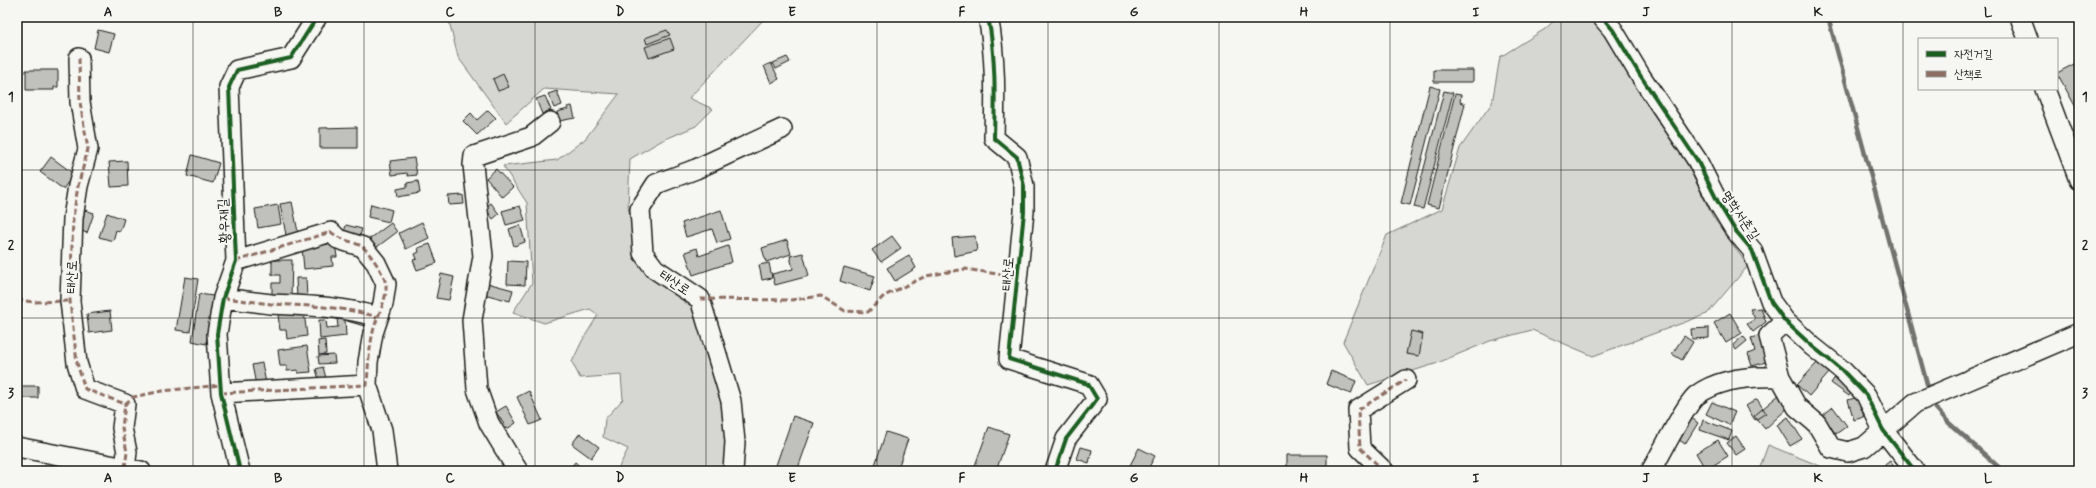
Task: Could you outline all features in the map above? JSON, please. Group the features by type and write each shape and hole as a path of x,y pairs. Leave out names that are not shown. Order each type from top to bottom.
{"street":[{"name":"황우재길","path":"240,471 221,393 217,334 223,298 236,261 229,87 238,70 291,58 317,17"},
{"name":"태산로","path":"988,17 991,32 995,93 994,138 1017,157 1024,186 1024,212 1009,359 1088,384 1097,399 1066,439 1055,471"},
{"name":"명학서촌길","path":"1602,17 1613,30 1640,75 1697,160 1719,204 1735,230 1752,250 1771,302 1785,320 1812,346 1842,370 1866,395 1883,430 1915,471"},
{"path":"2020,17 2028,38"},
{"name":"태산로","path":"79,58 80,102 88,149 78,186 73,218 70,301 77,363 85,389 125,404 122,428 127,452 133,469"},
{"path":"2045,90 2079,180"},
{"path":"518,471 489,423 477,389 472,320 483,256 473,165 474,156 530,137 550,122"},
{"name":"태산로","path":"733,471 736,442 731,401 700,299 655,269 643,253 640,210 656,184 696,169 782,129"},
{"name":"황우재길","path":"236,261 331,232 338,239 363,246 376,263 386,284 383,304 377,317 368,362 367,385 382,430 387,471"},
{"path":"223,298 269,303 333,307 356,310 377,317"},
{"path":"1785,320 1770,336 1780,377 1797,407 1817,424 1831,448 1848,452 1864,447 1915,403 2079,332"},
{"path":"1651,471 1697,395 1720,384 1751,376 1780,377"},
{"path":"1384,471 1360,448 1358,410 1406,380"},
{"path":"221,393 367,385"},
{"name":"태산로","path":"17,447 133,469"}],"shaded area":[{"path":"448,17 766,17 689,98 713,109 696,126 661,141 630,159 628,208 632,221 638,256 696,305 722,393 730,436 727,471 622,471 619,467 628,449 603,437 605,419 623,399 621,375 580,378 572,362 582,341 598,315 590,309 544,323 513,312 532,283 527,203 503,166 557,160 585,139 619,94 544,89 506,123 458,57"},
{"path":"1558,17 1591,17 1597,24 1643,98 1683,156 1713,217 1748,266 1707,314 1593,356 1532,330 1490,341 1435,364 1368,385 1343,342 1387,235 1442,209 1460,148 1492,103 1500,57 1545,29"},
{"path":"1768,445 1825,468 1828,471 1757,471 1759,470"}],"building":[{"path":"98,30 114,34 109,52 94,48"},
{"path":"667,30 670,35 647,44 645,38"},
{"path":"670,38 674,49 649,58 645,47"},
{"path":"787,57 790,62 776,69 773,63"},
{"path":"771,63 779,79 771,83 764,66"},
{"path":"2074,64 2079,73 2079,113 2058,75 2058,72"},
{"path":"26,70 58,70 58,87 54,87 54,90 26,90"},
{"path":"1434,70 1473,70 1473,82 1434,82"},
{"path":"503,74 509,87 498,91 493,79"},
{"path":"1430,86 1440,89 1410,205 1401,203"},
{"path":"557,91 562,105 554,108 548,94"},
{"path":"1444,91 1453,93 1423,209 1414,207"},
{"path":"1455,94 1461,95 1460,102 1465,104 1439,208 1427,205"},
{"path":"545,96 551,110 542,114 536,99"},
{"path":"572,106 575,118 559,121 557,112 568,109 567,107"},
{"path":"488,110 496,118 477,135 463,121 471,113 477,120"},
{"path":"357,127 357,148 320,148 320,128"},
{"path":"192,155 219,163 213,183 187,176"},
{"path":"51,157 74,174 63,189 40,172"},
{"path":"414,158 417,175 408,176 407,173 392,175 390,161"},
{"path":"127,161 128,186 111,187 109,162"},
{"path":"496,169 513,187 502,197 486,178"},
{"path":"418,181 420,193 398,197 397,189 407,187 407,183"},
{"path":"463,195 464,204 449,205 448,196"},
{"path":"292,202 299,237 287,240 280,204"},
{"path":"491,203 499,214 493,219 485,208"},
{"path":"371,204 392,210 389,222 368,217"},
{"path":"278,205 281,224 258,228 255,209"},
{"path":"520,206 525,220 506,225 502,211"},
{"path":"82,209 94,213 87,233 76,229"},
{"path":"721,210 730,239 717,243 712,229 686,237 682,223"},
{"path":"107,213 124,219 120,231 116,230 113,241 99,237"},
{"path":"422,222 429,238 406,249 399,233"},
{"path":"391,223 397,232 373,250 367,241"},
{"path":"346,225 362,229 359,239 343,236"},
{"path":"520,225 525,242 514,246 509,229"},
{"path":"892,236 901,248 881,262 872,250"},
{"path":"975,236 977,251 954,256 952,238"},
{"path":"787,240 791,254 766,262 762,248"},
{"path":"335,243 337,257 332,257 333,266 304,269 302,247"},
{"path":"430,244 437,263 417,270 413,260 417,259 415,254 419,252 418,248"},
{"path":"728,246 732,262 693,275 685,252 697,248 699,256"},
{"path":"803,253 809,276 775,285 772,274 793,269 790,256"},
{"path":"909,255 916,268 895,281 887,268"},
{"path":"272,260 292,260 291,296 272,296 272,283 280,283 280,275 272,275"},
{"path":"508,261 526,262 525,285 507,284"},
{"path":"769,263 772,278 762,280 759,265"},
{"path":"844,267 875,276 870,291 840,281"},
{"path":"441,274 454,277 449,300 436,298"},
{"path":"185,277 198,279 190,332 176,330"},
{"path":"296,278 306,278 307,297 297,298"},
{"path":"487,283 513,290 510,301 484,294"},
{"path":"199,294 213,296 206,344 192,341"},
{"path":"1761,308 1766,322 1753,332 1747,324 1755,319 1750,309"},
{"path":"110,311 112,330 89,333 87,314"},
{"path":"304,312 307,336 287,339 286,330 280,330 278,315"},
{"path":"349,313 373,319 371,328 347,321"},
{"path":"1730,313 1742,333 1726,343 1714,323"},
{"path":"337,319 345,319 346,336 320,339 319,320 326,320 327,328 338,327"},
{"path":"1709,328 1709,338 1692,339 1691,329"},
{"path":"1411,331 1423,334 1419,356 1406,354"},
{"path":"1764,334 1773,360 1752,366 1748,354 1755,351 1751,338"},
{"path":"1684,336 1693,342 1682,360 1672,354"},
{"path":"1743,336 1747,341 1736,350 1733,345"},
{"path":"325,340 326,354 319,355 318,341"},
{"path":"307,346 311,372 298,373 298,370 287,371 287,366 280,366 278,350"},
{"path":"334,355 335,363 319,364 318,356"},
{"path":"262,363 266,383 256,385 252,365"},
{"path":"1817,363 1829,373 1809,396 1797,385"},
{"path":"323,367 326,378 319,380 316,369"},
{"path":"1331,371 1356,381 1351,394 1326,384"},
{"path":"1836,376 1854,389 1849,396 1831,383"},
{"path":"17,386 38,386 38,398 17,398"},
{"path":"529,391 542,420 530,425 517,397"},
{"path":"1780,394 1790,406 1765,429 1754,416"},
{"path":"1858,397 1864,417 1854,420 1848,400"},
{"path":"1757,399 1766,413 1755,420 1746,406"},
{"path":"1712,402 1735,412 1729,425 1706,414"},
{"path":"506,406 516,423 507,429 496,412"},
{"path":"1833,407 1847,426 1836,434 1822,416"},
{"path":"793,416 814,423 797,471 774,471"},
{"path":"1689,416 1698,423 1685,444 1675,437"},
{"path":"1788,417 1802,439 1790,446 1777,425"},
{"path":"1703,420 1732,431 1729,440 1700,430"},
{"path":"989,427 1009,434 996,471 973,471"},
{"path":"886,432 908,439 897,471 873,471"},
{"path":"580,433 599,447 591,458 572,444"},
{"path":"1736,436 1745,449 1736,455 1727,443"},
{"path":"1718,440 1728,456 1706,470 1696,453"},
{"path":"1081,447 1092,450 1089,463 1077,459"},
{"path":"1139,448 1155,456 1147,471 1127,471"},
{"path":"1287,455 1327,455 1327,471 1287,469"},
{"path":"1890,461 1897,471 1877,471"},
{"path":"575,462 585,471 568,471"}],"waterway":[{"path":"1828,17 1927,384"},
{"path":"1933,405 1949,423 2003,471"}],"marked path":[{"path":"79,58 80,102 88,149 78,186 73,218 70,301 77,363 85,389 125,404"},
{"path":"221,393 367,385 374,326 386,291 383,276 374,260 364,248 331,232 236,261"},
{"path":"700,299 791,300 821,296 845,311 868,312 884,296 926,276 965,269 1017,277"},
{"path":"223,298 271,304 338,309 364,313 377,317"},
{"path":"17,300 35,302 70,301"},
{"path":"1384,471 1360,448 1358,410 1406,380"},
{"path":"125,404 133,397 162,391 221,385"},
{"path":"125,404 122,428 127,452 125,468"}],"cycle path":[{"path":"240,471 221,393 217,334 223,298 236,261 229,87 237,70 291,58 317,17"},
{"path":"988,17 994,62 994,138 1017,157 1024,186 1024,212 1009,359 1088,384 1097,399 1066,439 1055,471"},
{"path":"1602,17 1613,30 1640,75 1697,160 1719,204 1735,230 1752,250 1771,302 1785,321 1812,346 1842,370 1866,395 1883,430 1915,471"}]}
